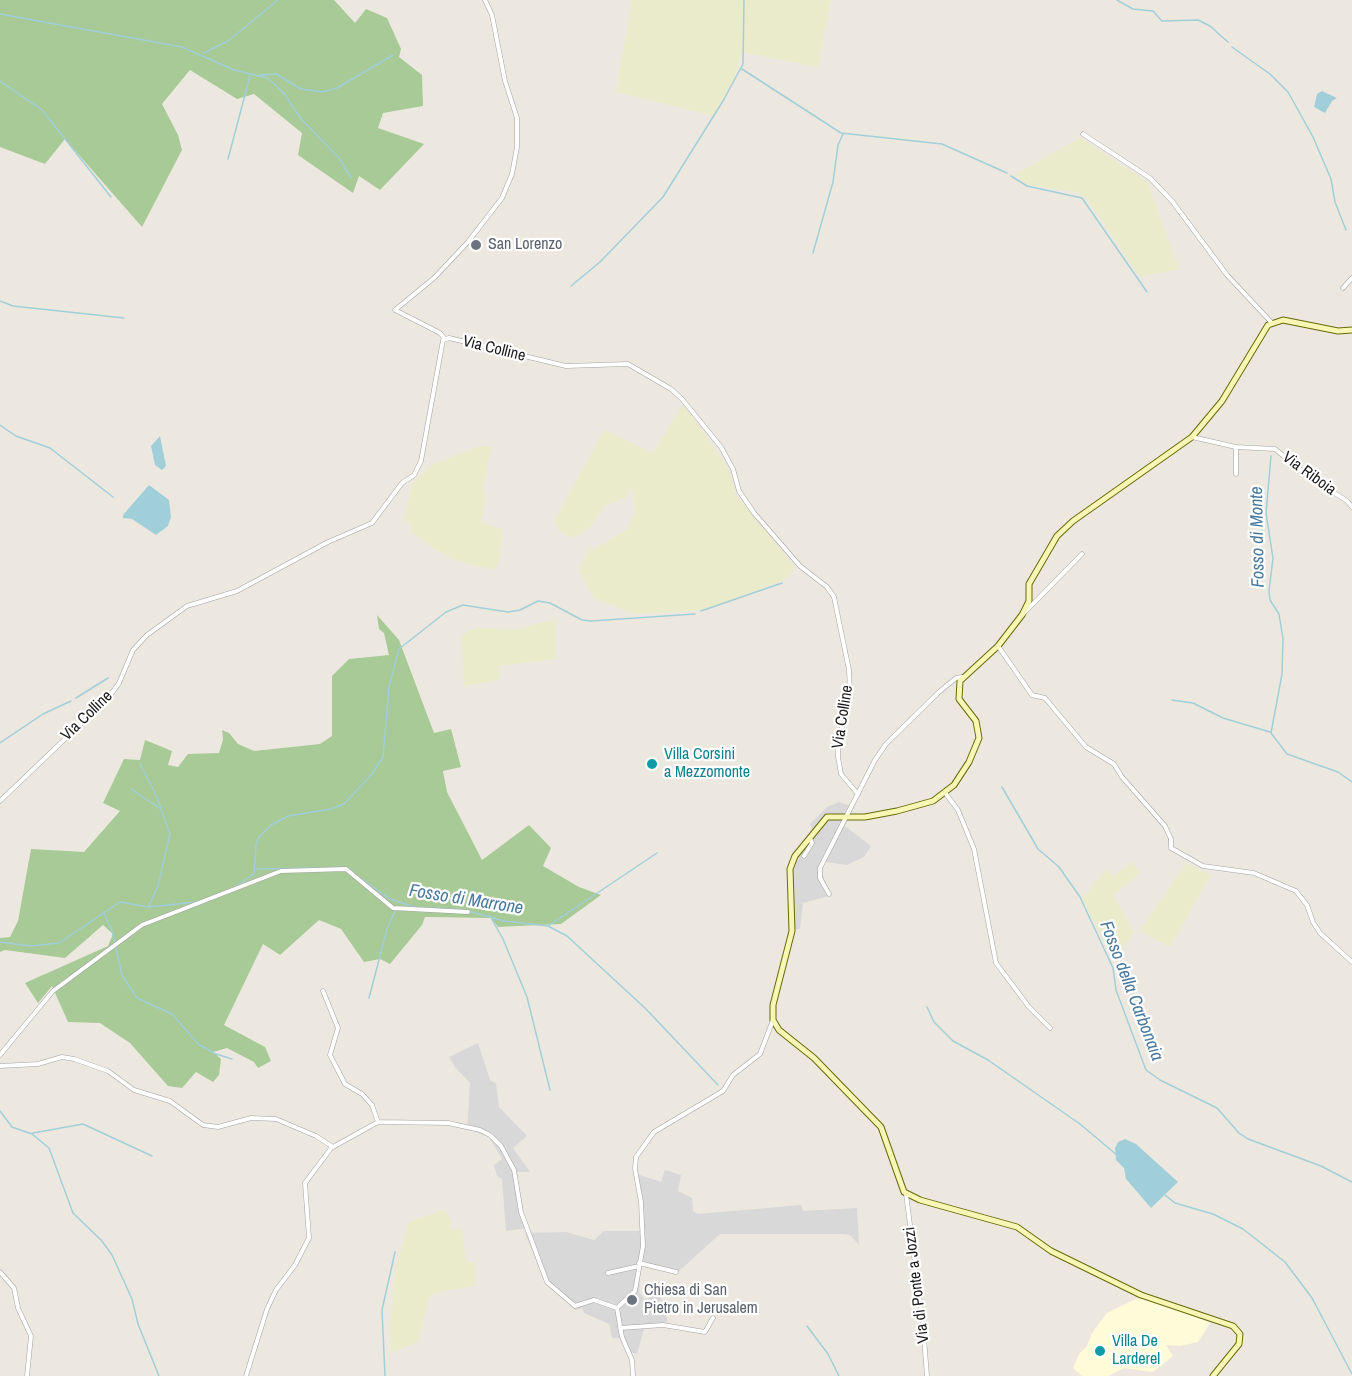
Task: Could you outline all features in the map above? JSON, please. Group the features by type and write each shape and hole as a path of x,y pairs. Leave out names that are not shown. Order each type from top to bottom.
{"main road":[{"path":"1213,1376 1239,1344 1240,1334 1233,1326 1141,1295 1051,1251 1017,1227 906,1194 881,1127 814,1058 779,1030 773,1020 773,1005 792,931 790,869 809,837 827,817 878,816 927,803 946,794 963,774 980,738 976,721 959,699 958,687 962,677 998,646 1022,615 1029,601 1029,584 1062,530 1192,437 1222,401 1255,344 1272,322 1290,320 1338,331 1352,330"}],"street":[{"path":"445,339 440,333 397,312 396,307 434,278 468,242 502,198 512,174 517,147 517,118 505,81 492,15 485,0"},
{"path":"1083,134 1150,178 1172,201 1227,275 1272,322"},
{"path":"1343,288 1352,278"},
{"name":"Via Colline","path":"0,801 109,698 138,642 156,628 187,606 237,591 328,542 372,523 402,483 414,474 421,461 445,339 566,366 628,364 672,389 682,399 721,447 733,469 739,491 754,513 800,566 827,587 834,597 849,670 850,692 845,720 838,738 838,757 841,774 858,794"},
{"name":"Via Riboia","path":"1192,437 1236,447 1275,449 1352,507"},
{"path":"1236,447 1236,474"},
{"path":"1022,615 1082,554"},
{"path":"998,646 1032,695 1045,698 1086,747 1114,764 1122,777 1170,833 1171,848 1203,866 1254,873 1296,891 1307,905 1320,933 1352,962"},
{"path":"829,894 820,878 819,870 886,744 939,692 956,678 962,677"},
{"path":"946,794 958,810 974,849 996,963 1029,1007 1050,1028"},
{"path":"804,856 812,843 809,837"},
{"path":"0,1055 53,991 142,925 281,871 346,869 393,908 468,912"},
{"path":"323,991 338,1028 330,1055 345,1084 362,1094 372,1105 378,1122"},
{"path":"618,1308 635,1291 643,1236 641,1196 635,1168 636,1157 654,1132 723,1091 736,1072 760,1054 773,1020"},
{"path":"0,1066 38,1064 62,1057 74,1059 108,1071 134,1090 170,1101 203,1125 218,1127 240,1119 267,1118 316,1136 333,1147"},
{"path":"246,1376 276,1290 295,1265 309,1238 305,1184 333,1147 378,1122 447,1123 469,1127 490,1135 507,1155 514,1170 521,1212 547,1282 575,1306 594,1300 618,1308"},
{"name":"Via di Ponte a Jozzi","path":"906,1194 923,1325 927,1376"},
{"path":"608,1273 639,1264 676,1272"},
{"path":"0,1272 14,1288 18,1308 31,1336 27,1376"},
{"path":"618,1308 620,1328 632,1360 633,1376"},
{"path":"620,1328 663,1325 705,1332 713,1318"}],"shaded area":[{"path":"839,802 854,807 845,826 871,846 864,857 847,865 825,862 821,872 832,895 803,903 800,929 791,929 789,863 812,829 810,824 827,807"},
{"path":"478,1043 490,1080 496,1083 499,1107 527,1136 513,1148 530,1172 517,1172 522,1209 529,1228 506,1231 502,1179 497,1176 494,1165 502,1159 489,1137 467,1129 470,1083 449,1057"},
{"path":"665,1170 681,1175 678,1191 692,1198 693,1211 698,1214 801,1205 803,1211 857,1208 859,1245 850,1235 844,1234 720,1234 677,1273 641,1265 639,1292 645,1300 659,1292 668,1322 645,1326 637,1354 627,1351 620,1338 612,1338 609,1324 584,1313 582,1308 576,1310 545,1283 525,1233 566,1232 594,1240 604,1231 641,1231 640,1201 634,1173 661,1182"},
{"path":"1142,1296 1210,1323 1198,1342 1180,1346 1166,1345 1173,1356 1153,1372 1124,1368 1108,1376 1082,1376 1073,1368 1079,1354 1087,1346 1092,1333 1107,1313"}],"green space":[{"path":"0,0 334,0 355,23 366,9 387,18 401,49 399,57 422,75 423,106 383,113 378,128 424,144 380,190 359,176 353,193 298,155 302,133 254,94 237,99 190,70 162,104 178,135 182,150 142,227 65,139 45,164 0,147"},
{"path":"632,0 831,0 818,67 741,52 734,80 714,116 616,92"},
{"path":"1081,138 1147,182 1179,269 1140,277 1087,199 1077,192 1027,185 1015,174"},
{"path":"683,404 728,468 736,494 795,567 787,579 705,610 634,614 594,598 579,571 590,547 594,549 628,529 635,512 632,486 626,497 604,506 590,527 575,538 562,533 554,522 604,430 653,453"},
{"path":"480,446 491,446 483,491 486,500 481,522 504,530 497,568 489,569 457,561 433,548 411,531 411,524 404,521 412,484 433,464"},
{"path":"377,615 399,640 434,733 451,729 461,767 443,771 447,792 482,860 529,825 551,848 543,866 579,887 601,895 561,924 498,927 491,918 425,917 422,925 390,964 380,959 364,962 341,929 319,920 280,955 263,944 224,1025 265,1047 271,1061 258,1068 254,1062 227,1048 213,1052 221,1059 219,1075 213,1082 196,1072 182,1088 168,1086 130,1043 100,1023 68,1022 52,986 38,1003 25,983 108,946 113,934 103,925 65,958 5,950 0,952 0,938 10,937 18,921 31,849 84,852 120,811 103,803 124,759 140,760 145,740 172,751 168,765 178,767 188,754 219,753 223,740 222,730 229,733 238,744 254,751 320,744 332,736 332,676 349,659 389,655 384,633 379,629"},
{"path":"556,620 556,659 500,666 500,679 464,687 461,638 465,633 476,628 522,629"},
{"path":"1133,862 1140,873 1113,895 1134,932 1114,961 1082,898 1107,869 1112,876"},
{"path":"1186,863 1211,875 1170,947 1140,931"},
{"path":"445,1210 451,1220 450,1229 462,1229 466,1262 475,1263 475,1286 438,1292 429,1297 418,1342 391,1353 390,1326 396,1266 409,1222"}],"water":[{"path":"1322,91 1337,98 1332,101 1325,113 1314,107 1317,94"},
{"path":"160,436 166,466 162,470 155,465 151,446"},
{"path":"149,485 169,500 171,517 168,526 156,535 132,519 123,518 123,515"},
{"path":"1125,1139 1136,1144 1178,1182 1151,1208 1126,1179 1124,1168 1116,1160 1115,1148 1118,1142"}],"waterway":[{"path":"204,53 228,41 278,0"},
{"path":"571,286 600,262 663,197 723,101 743,64 744,0"},
{"path":"1117,0 1133,9 1153,11 1162,21 1198,20 1210,26 1228,42"},
{"path":"0,14 182,47 234,70 267,78 283,92 301,119 339,158 351,178"},
{"path":"1232,47 1270,74 1288,92 1313,137 1331,179 1335,202 1346,230"},
{"path":"259,75 276,74 301,89 323,92 337,88 393,55"},
{"path":"742,69 841,133 942,144 1007,173"},
{"path":"228,159 250,76"},
{"path":"0,81 42,110 111,197"},
{"path":"813,253 833,182 838,145 843,134"},
{"path":"1011,176 1027,186 1082,198 1147,292"},
{"path":"0,301 13,306 124,318"},
{"path":"0,425 16,436 50,448 113,497"},
{"name":"Fosso di Monte","path":"1271,456 1266,513 1273,558 1269,591 1270,600 1279,614 1283,639 1282,674 1271,733 1287,754 1338,772 1352,782"},
{"path":"701,611 782,583"},
{"path":"236,886 254,874 256,845 259,837 271,825 288,816 331,809 344,804 372,774 383,757 389,687 399,649 446,612 463,605 508,612 520,610 538,601 550,603 582,620 591,621 695,614"},
{"path":"76,698 108,678"},
{"path":"1172,700 1193,703 1223,718 1270,732"},
{"path":"0,743 43,714 71,701"},
{"path":"140,764 156,795 170,834 158,886 149,906"},
{"name":"Fosso della Carbonaia","path":"1002,787 1038,849 1059,867 1080,897 1113,968 1116,990 1146,1070 1160,1080 1217,1108 1239,1133 1248,1139 1321,1166 1352,1182"},
{"path":"131,789 159,808"},
{"path":"548,926 657,853"},
{"name":"Fosso di Marrone","path":"257,869 321,868"},
{"name":"Fosso di Marrone","path":"355,874 390,899 418,908"},
{"name":"Fosso di Marrone","path":"0,942 30,946 59,943 120,902 148,907 196,902"},
{"name":"Fosso di Marrone","path":"426,908 454,909"},
{"path":"369,998 387,929 395,911"},
{"name":"Fosso di Marrone","path":"468,911 504,921 548,926 567,936 646,1009 718,1085"},
{"path":"104,913 112,931 122,975 137,998 172,1014 198,1044 216,1054 232,1059"},
{"path":"490,916 503,939 527,997 550,1090"},
{"path":"927,1007 934,1022 953,1041 988,1060 1080,1124 1118,1156"},
{"path":"0,1111 12,1127 32,1134 49,1148 73,1213 102,1241 112,1255 132,1299 138,1324 159,1376"},
{"path":"33,1133 83,1124 152,1156"},
{"path":"1165,1195 1175,1203 1213,1214 1243,1229 1285,1262 1312,1298 1352,1374"},
{"path":"385,1376 382,1310 395,1252"},
{"path":"807,1326 828,1354 839,1376"}],"place":[{"name":"San Lorenzo","path":"476,245"},
{"name":"Villa Corsini a Mezzomonte","path":"652,764"},
{"name":"Chiesa di San Pietro in Jerusalem","path":"632,1300"},
{"name":"Villa De Larderel","path":"1100,1351"}]}
